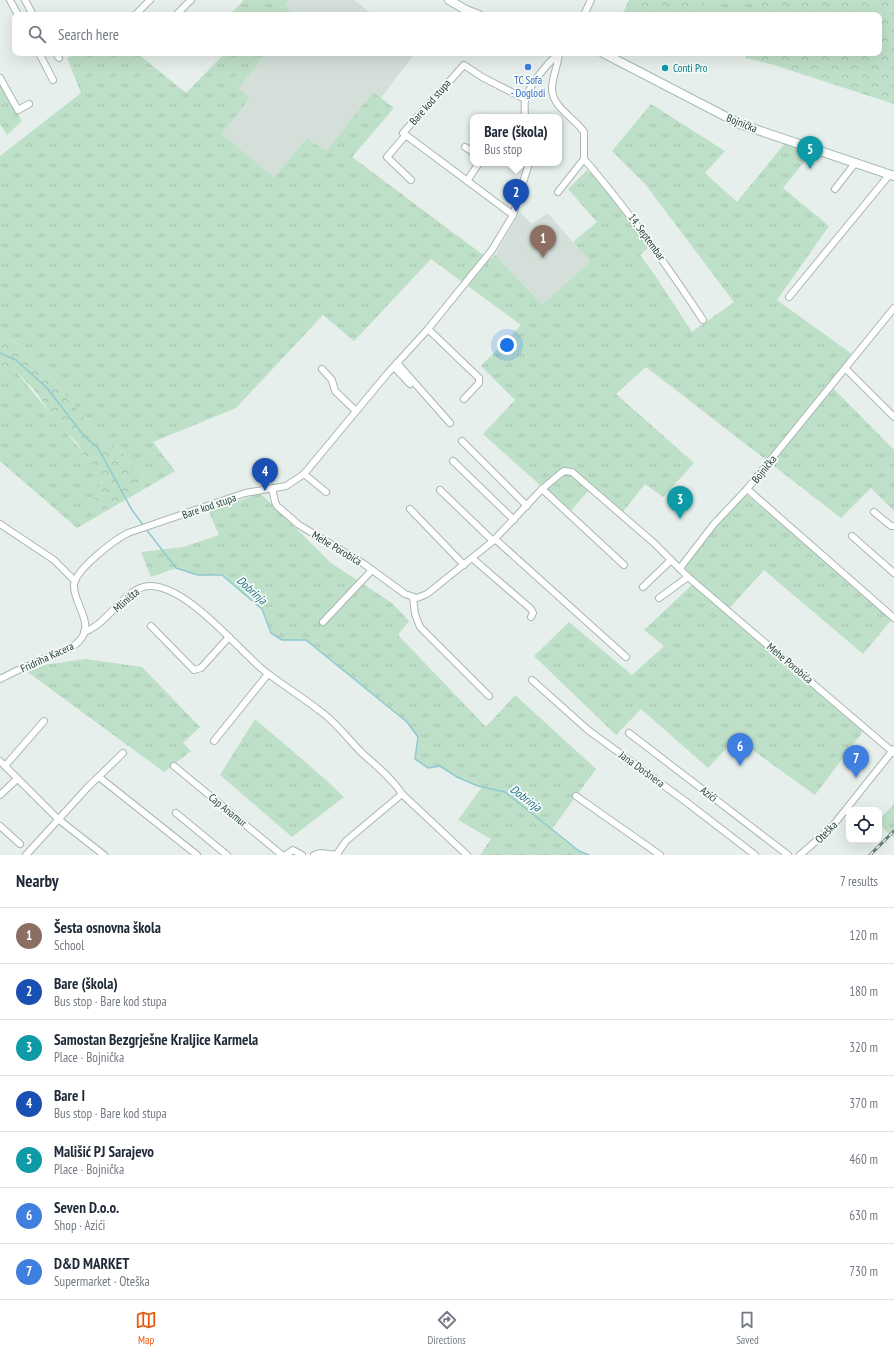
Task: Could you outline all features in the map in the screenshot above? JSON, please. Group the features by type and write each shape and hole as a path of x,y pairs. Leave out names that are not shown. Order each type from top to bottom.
{"main road":[{"path":"449,0 471,12"},
{"name":"Bojnička","path":"608,56 740,124 892,175"}],"street":[{"path":"10,0 16,12"},
{"path":"25,0 32,12"},
{"path":"138,12 150,0"},
{"path":"179,12 190,0"},
{"path":"585,12 591,0"},
{"path":"41,56 53,80"},
{"path":"525,114 525,99 528,93 549,62 556,56"},
{"path":"558,56 554,77 553,93 559,104 584,132 584,159 558,192"},
{"name":"Bare kod stupa","path":"513,215 405,136 403,133 464,65 482,77 525,99"},
{"path":"0,78 18,110 29,104"},
{"path":"405,136 387,157 411,180"},
{"path":"465,147 470,150"},
{"name":"14. Septembar","path":"584,159 618,198 658,251 703,320"},
{"path":"835,188 856,162"},
{"path":"468,181 477,166"},
{"name":"Bare kod stupa","path":"75,581 80,572 114,542 140,529 245,493 286,486 304,474 395,365 428,329 492,250 513,215 528,166"},
{"name":"Bojnička","path":"789,297 892,175"},
{"name":"Bojnička","path":"680,568 714,524 747,489 894,308"},
{"path":"428,329 478,378 479,383 464,398"},
{"path":"395,365 439,415"},
{"path":"395,365 450,422"},
{"path":"322,369 332,380 335,391 356,411"},
{"path":"846,369 894,417"},
{"path":"462,441 527,506"},
{"path":"453,460 514,520"},
{"name":"Mehe Porobića","path":"272,488 277,506 291,519 372,570 405,594 413,598 427,594 494,540 542,489 564,471 572,472 680,568 688,577 893,751"},
{"path":"304,474 326,492"},
{"path":"542,489 624,564"},
{"path":"747,489 894,618"},
{"path":"440,490 626,657"},
{"path":"410,509 464,564"},
{"path":"874,512 890,526 894,526"},
{"path":"0,524 54,560 75,581"},
{"path":"852,536 894,574"},
{"path":"472,558 531,609 533,613 531,617"},
{"path":"643,588 671,560"},
{"path":"323,622 372,570"},
{"path":"659,598 688,577"},
{"name":"Fridriha Kacera","path":"0,679 69,648 80,640 84,632 85,622 75,591 75,581"},
{"name":"Mliništa","path":"84,632 91,629 107,617 137,588 152,586 170,591 190,604 230,637 268,674 320,711 395,783 402,794 467,855"},
{"path":"413,598 415,614 420,627 489,696"},
{"path":"151,626 194,670 201,668 230,637"},
{"path":"214,741 268,674"},
{"name":"Jana Doršnera","path":"532,680 588,730 680,796 755,855"},
{"path":"44,721 1,763 58,819 104,855"},
{"name":"Azići","path":"629,733 788,855"},
{"name":"Oteška","path":"800,855 831,828 893,751"},
{"path":"28,854 58,819 123,753"},
{"name":"Cap Anamur","path":"174,766 282,855"},
{"path":"99,777 197,855"},
{"path":"0,795 16,778"},
{"path":"314,855 320,852 337,855 346,841 402,794"},
{"path":"576,796 660,855"},
{"path":"176,813 227,855"},
{"path":"0,826 20,844"},
{"path":"286,855 293,850 302,855"}],"shaded area":[{"path":"289,0 354,0 369,12 292,12 285,5"},
{"path":"265,56 413,56 381,98 373,92 326,151 307,138 274,177 222,134 250,98 239,88"},
{"path":"520,212 532,224 548,213 590,262 542,304 495,255"}],"green space":[{"path":"244,0 289,0 285,5 292,12 232,12"},
{"path":"629,0 703,0 710,12 623,12"},
{"path":"703,0 762,0 759,12 710,12"},
{"path":"762,0 894,0 894,104 774,65 746,58 746,56 882,56 882,12 759,12"},
{"path":"71,56 141,56 186,93 222,56 265,56 239,88 250,98 222,134 274,177 307,138 326,151 373,92 394,108 352,157 490,260 495,255 542,304 590,262 573,242 597,222 568,189 587,170 615,197 650,246 640,255 692,332 734,302 645,184 612,151 651,104 725,151 705,173 737,202 785,143 813,151 783,188 829,226 777,300 856,357 831,386 894,450 894,511 871,488 841,518 646,367 616,394 694,463 663,497 645,484 622,513 593,485 570,512 483,434 515,400 481,366 521,325 431,259 354,341 323,315 236,408 153,442 175,471 141,491 144,477 122,452 95,431 43,368 19,344 0,337 0,156 81,93 67,58"},
{"path":"0,82 22,121 7,135 0,124"},
{"path":"0,337 19,344 43,368 95,431 122,452 144,477 141,491 95,517 92,502 99,492 100,482 77,443 56,422 36,392 13,368 0,372"},
{"path":"0,367 13,368 123,501 77,528 0,461"},
{"path":"742,491 893,618 863,654 764,570 728,610 864,730 815,795 736,738 708,768 641,709 616,735 534,656 569,622 632,675 664,646 644,630 694,583 679,567"},
{"path":"260,493 331,563 392,603 409,621 398,635 486,727 515,695 596,769 552,829 579,851 589,855 480,855 491,839 458,820 482,787 457,777 440,766 428,768 415,759 418,737 407,722 306,640 282,640 271,633 262,609 222,575 198,575 176,568 151,577 141,552 183,547 219,535 209,512"},
{"path":"86,659 142,667 200,727 183,743 191,751 164,772 22,668"},
{"path":"255,719 344,797 292,837 220,775"},
{"path":"894,804 894,838 882,827 882,817"}],"waterway":[{"name":"Dobrinja","path":"0,353 16,360 47,388 84,436 98,448 132,510 144,526"},
{"name":"Dobrinja","path":"146,529 176,568 198,575 222,575 262,609 271,633 282,640 306,640 407,722 418,737 415,759 428,768 440,766 457,777 478,786 505,792 579,851 589,855"}],"railway":[{"path":"870,855 894,831"}],"place":[{"name":"TC Sofa - Doglodi","path":"528,67"},
{"name":"Conti Pro","path":"665,68"},
{"name":"Mališić PJ Sarajevo","path":"810,169"},
{"name":"Bare (škola)","path":"516,212"},
{"name":"Šesta osnovna škola","path":"543,258"},
{"name":"Bare I","path":"265,491"},
{"name":"Samostan Bezgrješne Kraljice Karmela","path":"680,519"},
{"name":"Seven D.o.o.","path":"740,766"},
{"name":"D&D MARKET","path":"856,778"}]}
